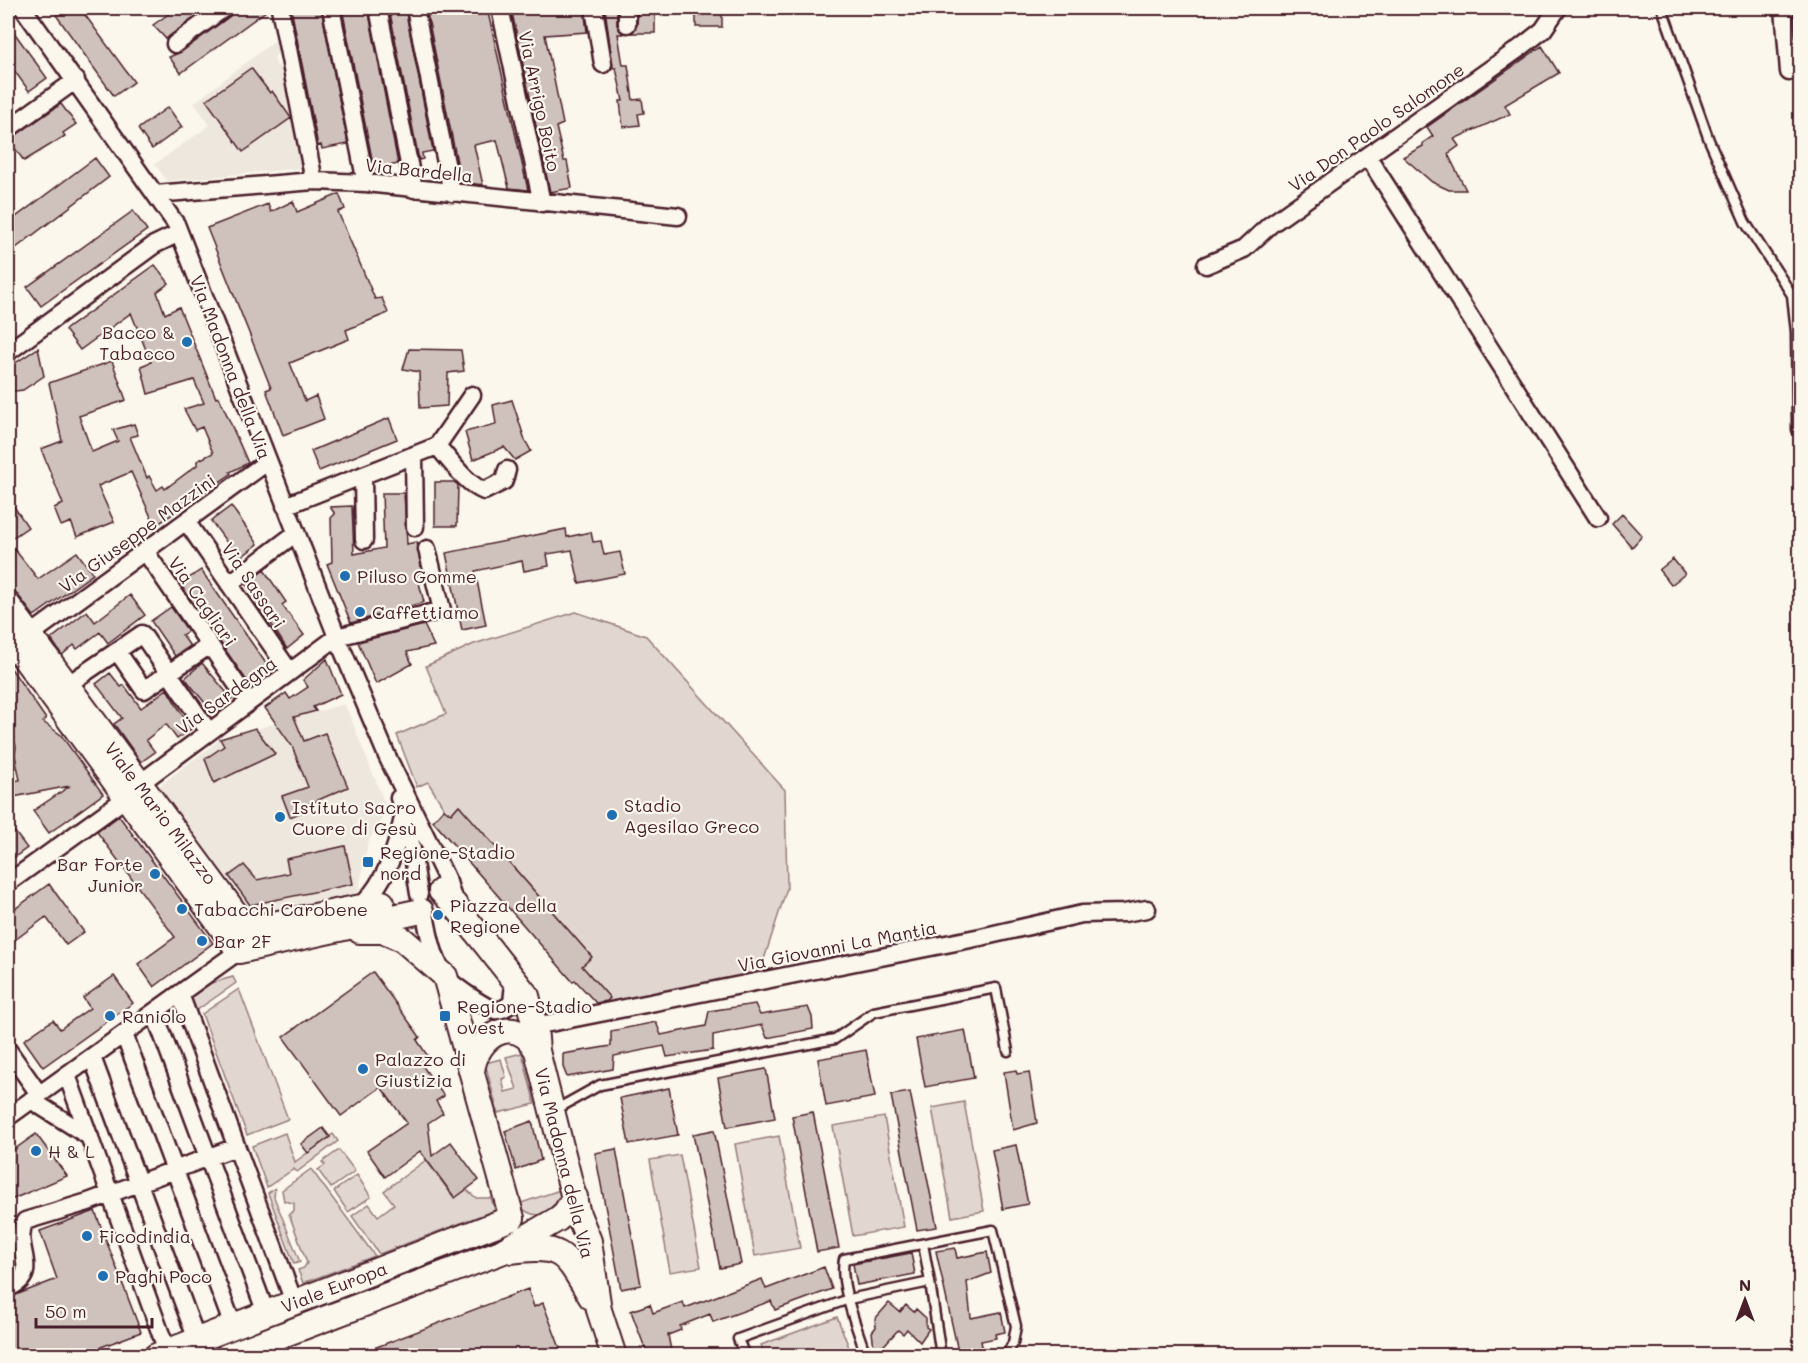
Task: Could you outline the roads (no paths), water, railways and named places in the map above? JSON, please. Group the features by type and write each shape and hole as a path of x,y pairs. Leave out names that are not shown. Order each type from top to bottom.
{"street":[{"name":"Via Madonna della Via","path":"23,8 76,80 155,194 179,233 267,462 387,756"},
{"path":"175,44 224,8"},
{"path":"280,8 314,181"},
{"path":"331,8 366,183"},
{"path":"378,8 414,189"},
{"path":"415,8 452,193"},
{"name":"Via Arrigo Boito","path":"500,8 542,203"},
{"path":"594,8 603,64"},
{"name":"Via Don Paolo Salomone","path":"1206,266 1244,249 1270,225 1543,30 1558,8"},
{"path":"1784,8 1789,72"},
{"path":"8,129 76,80"},
{"path":"1368,157 1598,518"},
{"name":"Via Bardella","path":"155,194 314,181 366,183 678,216"},
{"path":"8,352 154,245 179,233"},
{"path":"285,506 437,446 472,395"},
{"path":"437,446 472,486 484,491 504,481 507,470"},
{"path":"414,455 415,527"},
{"name":"Via Giuseppe Mazzini","path":"14,640 145,551 267,462"},
{"path":"363,476 364,540"},
{"name":"Via Sassari","path":"186,521 290,672"},
{"path":"229,584 296,533"},
{"path":"337,637 442,610 427,549"},
{"name":"Via Cagliari","path":"145,551 249,702"},
{"name":"Viale Mario Milazzo","path":"8,605 14,640 132,791 247,929 361,907"},
{"path":"67,686 142,634 209,732"},
{"name":"Via Sardegna","path":"8,884 337,637"},
{"name":"Viale Mario Milazzo","path":"14,640 67,686 132,791 239,951"},
{"path":"117,651 144,690 210,645"},
{"path":"387,756 404,814 435,899"},
{"path":"387,756 435,899 430,941 445,976 512,1218 548,1226 570,1235 580,1248 591,1270"},
{"path":"361,907 382,882 398,840 404,814"},
{"name":"Via Madonna della Via","path":"435,899 527,996 552,1112 578,1214 589,1241 591,1270 599,1310 614,1356"},
{"path":"361,907 435,899"},
{"path":"8,1117 239,951 336,931 435,899"},
{"name":"Via Giovanni La Mantia","path":"536,1039 1082,914 1124,913 1147,909"},
{"path":"336,931 383,931 402,939 445,976 495,1010 512,1004 514,983"},
{"path":"180,994 294,1302"},
{"path":"154,1012 266,1313"},
{"path":"472,1072 479,1046 495,1034 506,1031 523,1035 532,1042 536,1039"},
{"path":"124,1034 233,1326"},
{"path":"8,1050 35,1097 90,1137"},
{"path":"92,1057 197,1340"},
{"path":"67,1075 110,1194 162,1353"},
{"path":"8,1288 21,1281 25,1274 20,1236 25,1221 110,1194 237,1147"},
{"path":"501,1252 565,1214 575,1197"},
{"name":"Viale Europa","path":"162,1353 512,1218"},
{"path":"501,1252 535,1247 550,1248 562,1255 599,1310"},
{"name":"Viale Europa","path":"227,1356 272,1348 501,1252"}],"lane":[{"path":"1662,8 1709,140 1745,222 1792,295 1796,332 1797,430"},
{"path":"552,1112 600,1086 835,1039 874,1012 996,988 1008,1051"},
{"path":"866,1356 849,1299 842,1267 844,1259 993,1230 1016,1326 1013,1343 1006,1356"},
{"path":"923,1244 940,1355"},
{"path":"745,1356 738,1339 849,1299 930,1282"}],"place":[{"name":"Bacco & Tabacco","path":"187,342"},
{"name":"Piluso Gomme","path":"345,576"},
{"name":"Caffettiamo","path":"360,612"},
{"name":"Stadio Agesilao Greco","path":"612,815"},
{"name":"Istituto Sacro Cuore di Gesù","path":"280,817"},
{"name":"Regione-Stadio nord","path":"368,862"},
{"name":"Bar Forte Junior","path":"155,874"},
{"name":"Tabacchi Carobene","path":"182,909"},
{"name":"Piazza della Regione","path":"438,915"},
{"name":"Bar 2F","path":"202,941"},
{"name":"Raniolo","path":"110,1016"},
{"name":"Regione-Stadio ovest","path":"445,1016"},
{"name":"Palazzo di Giustizia","path":"363,1069"},
{"name":"H & L","path":"36,1151"},
{"name":"Ficodindia","path":"87,1236"},
{"name":"Paghi Poco","path":"103,1276"}]}
